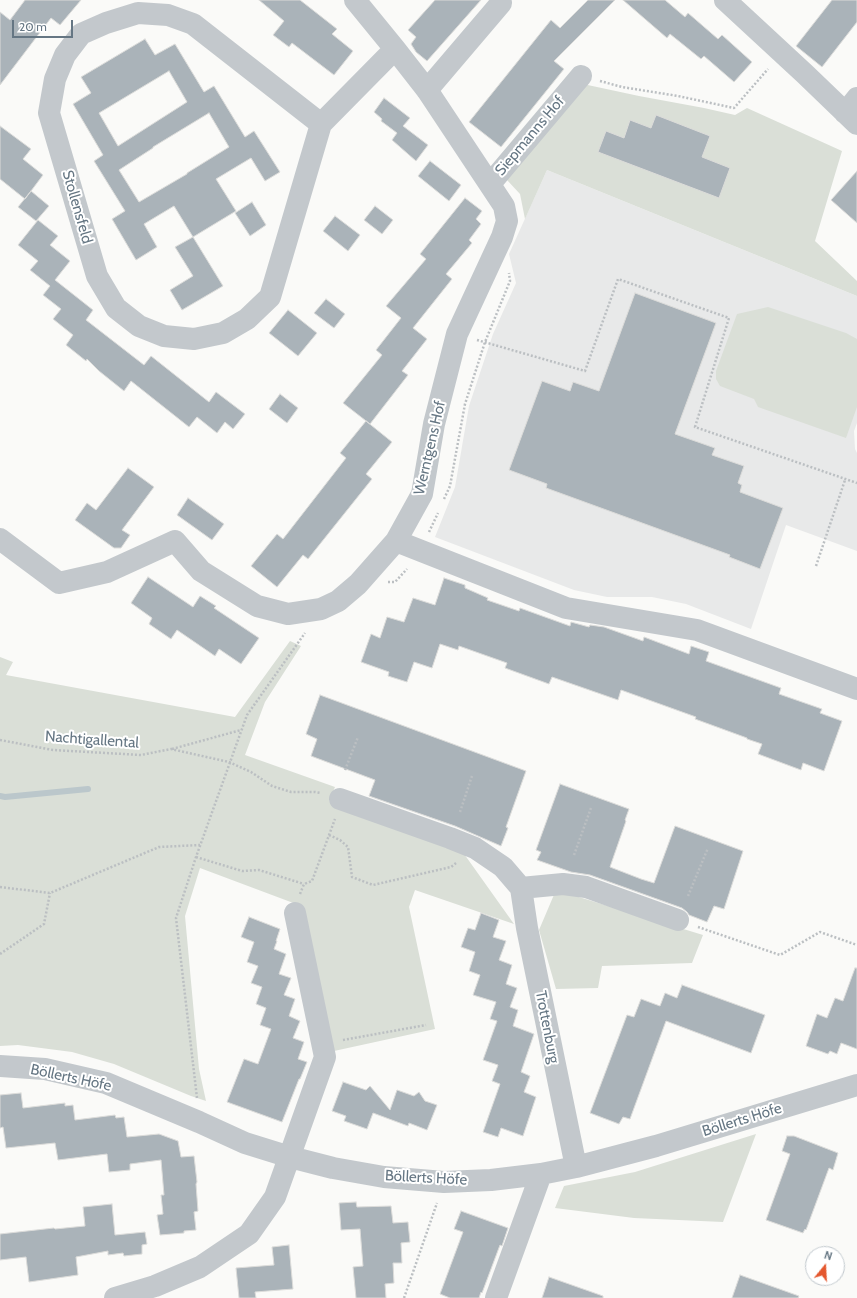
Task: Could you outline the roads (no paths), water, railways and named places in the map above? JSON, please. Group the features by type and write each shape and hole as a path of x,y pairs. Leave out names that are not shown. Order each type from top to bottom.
{"street":[{"path":"725,0 782,54 853,112"},
{"name":"Siepmanns Hof","path":"359,1 427,90 490,184 582,76"},
{"path":"427,90 501,3"},
{"name":"Stollensfeld","path":"321,124 193,24 168,15 138,13 106,23 81,34 65,55 55,79 49,112 97,276 116,308 139,326 164,336 194,339 223,333 247,319 270,297 321,124 395,49"},
{"name":"Werntgens Hof","path":"0,539 59,583 107,572 175,541 201,571 257,606 288,614 320,609 338,601 358,584 396,540 422,494 434,424 457,334 502,236 507,221 504,206 490,184"},
{"path":"396,540 566,608 697,630 857,688"},
{"path":"340,799 475,848 503,867 521,888 563,884 586,886 678,920"},
{"name":"Trottenburg","path":"521,888 527,928 576,1167"},
{"path":"114,1298 155,1286 200,1267 249,1234 275,1197 326,1057 295,913"},
{"name":"Böllerts Höfe","path":"0,1066 45,1069 106,1083 245,1143 290,1157 333,1168 384,1177 444,1182 491,1180 541,1174 576,1167 656,1146 857,1085"},
{"path":"496,1298 541,1174"}],"waterway":[{"path":"0,796 5,797 88,789"}]}
